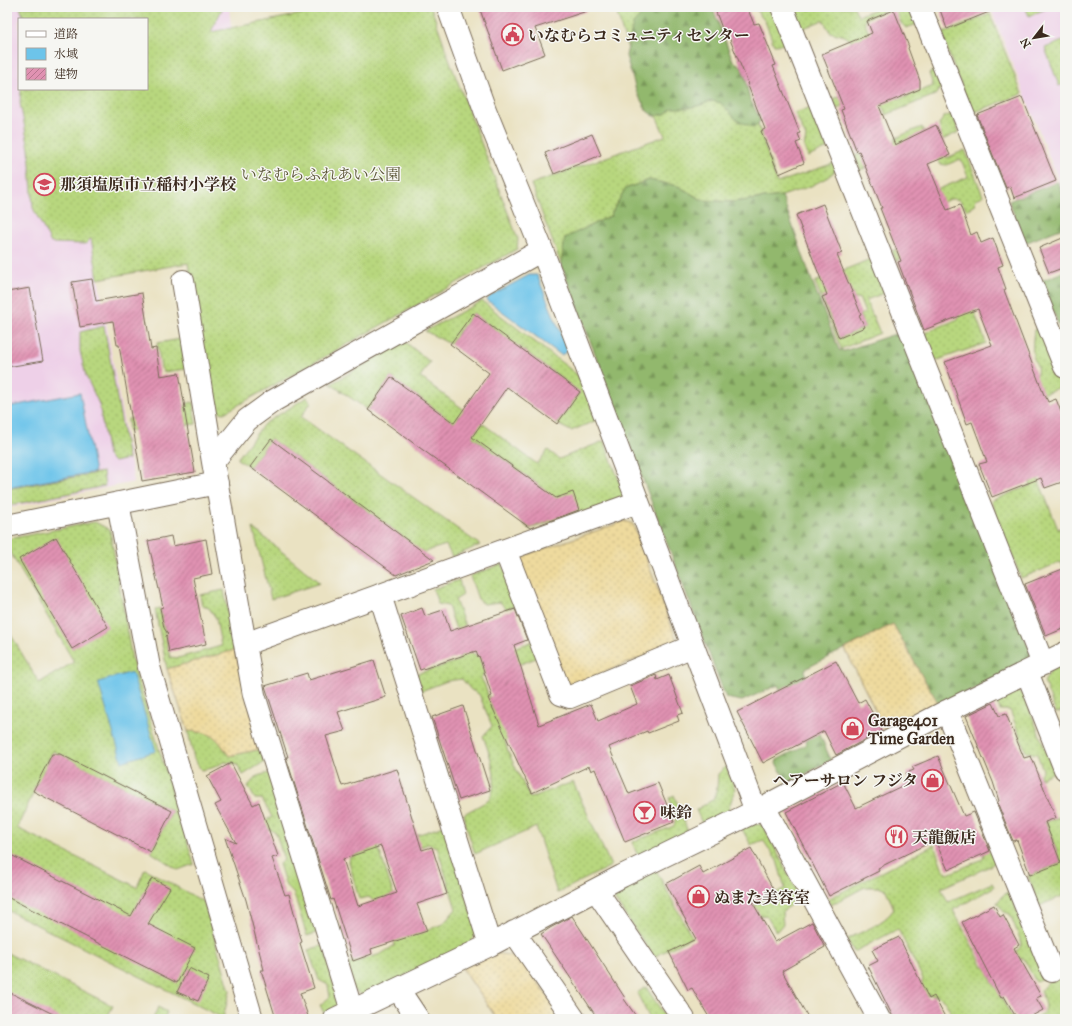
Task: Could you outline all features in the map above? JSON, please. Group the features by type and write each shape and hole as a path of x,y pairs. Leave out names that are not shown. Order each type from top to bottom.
{"street":[{"path":"448,7 485,110 542,250 693,646 760,809 879,1019"},
{"path":"782,7 1035,668 1065,769"},
{"path":"920,7 1065,367"},
{"path":"7,526 118,503 215,472 247,420 273,401 542,250"},
{"path":"183,281 254,695 343,1015 490,944 622,876 760,809 947,712 1065,653"},
{"path":"245,644 638,502"},
{"path":"118,503 149,667 252,1019"},
{"path":"505,550 561,694 570,697 693,646"},
{"path":"380,595 490,944"},
{"path":"947,712 1052,971"},
{"path":"596,890 684,1019"},
{"path":"514,932 574,1019"},
{"path":"398,989 418,1019"}],"shaded area":[{"name":"那須塩原市立稲村小学校","path":"7,7 229,7 231,28 148,45 148,18 18,18 18,90 65,90 134,482 7,508"},
{"path":"990,7 1065,7 1065,197"}],"green space":[{"name":"いなむらふれあい公園","path":"20,7 223,7 211,32 337,7 431,7 452,67 518,239 517,249 224,413 213,410 188,263 98,279 91,238 86,244 51,243 33,208 29,149 20,103 21,90 148,90 148,18 24,18"},
{"path":"615,7 712,7 733,61 741,66 749,97 777,183 834,163 836,170 828,177 811,186 782,196 732,202 702,200 678,186 649,180 625,189 610,216 565,238 561,264 531,184 665,136 631,59"},
{"path":"647,7 712,7 733,61 741,66 749,97 760,121 757,125 753,127 738,121 721,103 711,101 688,108 672,108 665,114 654,116 647,111 637,93 626,56 633,24 647,9"},
{"path":"756,7 772,7 786,44 774,45 765,21 759,14"},
{"path":"790,7 807,7 808,10 817,7 854,7 858,16 881,7 910,7 917,24 906,28 901,23 896,10 890,8 865,19 865,24 894,96 900,99 933,86 929,73 934,71 941,87 937,94 886,115 878,96 871,95 837,109 833,99 865,88 853,42 845,36 830,32 823,20 799,30"},
{"path":"1025,7 1050,7 1029,16"},
{"path":"990,14 1022,94 972,113 941,34"},
{"path":"1065,40 1065,83 1059,86 1045,48"},
{"path":"811,107 828,148 808,157 804,147 806,137 795,113"},
{"path":"952,114 959,132 940,141 947,158 965,150 983,196 976,199 974,205 967,210 957,199 947,200 935,208 986,343 935,361 925,333 958,319 960,313 931,247 896,261 892,251 925,238 929,193 968,177 961,159 946,165 940,164 930,147 897,156 860,170 855,156 865,152 893,146 896,138 922,127 928,139 941,133 939,124 944,117"},
{"path":"649,180 678,186 702,200 732,202 782,196 812,281 839,350 844,351 898,333 904,335 1035,663 939,704 893,624 805,669 810,704 831,760 788,783 776,763 777,760 805,745 807,740 778,685 742,701 726,698 561,264 565,238 610,216 625,189"},
{"path":"1058,182 1065,199 1065,227 1025,243 1009,201"},
{"path":"873,258 887,292 866,300 880,333 841,349 815,282","holes":["859,298 865,313 859,315 865,327 839,338 855,299"]},
{"path":"1065,271 1065,341 1041,281"},
{"path":"482,301 579,376 597,420 571,431 557,424 580,392 473,313 450,344 425,331"},
{"path":"104,326 128,459 114,462 108,456 99,404 86,376 80,351 80,332"},
{"path":"1040,327 1063,386 1011,406 1003,385 1037,374 1033,354 1033,342 1034,330"},
{"path":"181,339 186,369 164,372 161,368 157,343"},
{"path":"404,341 430,362 420,377 537,464 548,450 559,459 604,441 626,499 529,529 520,521 543,488 391,377 368,410 331,384"},
{"path":"307,397 311,402 301,417 480,545 452,557 446,545 398,560 410,542 271,439 250,467 237,459 264,424"},
{"path":"193,402 196,424 129,431 128,419 183,410 187,404"},
{"path":"1013,416 1058,529 1065,527 1065,570 1061,562 1021,578 991,501 1031,485 1015,443"},
{"path":"103,472 105,486 7,506 7,489"},
{"path":"95,522 110,530 132,660 194,864 178,870 151,852 172,811 53,751 17,828 137,887 145,869 204,902 230,991 223,1018 7,910 7,628 39,683 74,662 7,547 8,539"},
{"path":"253,528 320,583 271,599"},
{"path":"502,564 518,605 506,609 500,602 484,604 478,599 470,576"},
{"path":"459,580 463,595 455,600 464,623 471,652 482,659 534,641 536,658 518,665 486,670 481,679 484,683 493,709 502,716 513,733 505,741 508,752 530,798 573,782 611,866 557,893 536,827 475,854 464,814 489,800 494,787 494,773 483,736 492,726 479,694 471,690 462,679 447,681 421,691 416,674 458,661 462,654 457,632 448,606 438,604 433,589"},
{"path":"224,590 235,650 167,669 155,610 160,608 170,657 178,658 221,646 216,618 209,608 202,606 200,595"},
{"path":"1065,662 1065,710 1056,713 1044,682 1052,668"},
{"path":"1013,689 1024,695 1054,772 1041,778 1040,774 1043,770 1037,754 1026,752 1010,710 1000,710 995,698"},
{"path":"188,731 213,736 217,739 229,756 261,749 264,762 243,775 237,764 225,762 212,768 201,770 194,759"},
{"path":"726,766 735,789 728,811 702,823 696,810 714,799 717,788 718,774"},
{"path":"269,773 285,823 285,842 293,848 319,932 307,936 294,894 286,886 279,864 284,860 276,833 268,828 241,833 272,817 262,799 255,799 248,786 257,776"},
{"path":"674,795 688,832 638,856 632,842 674,826 676,818 669,798"},
{"path":"1065,815 1065,895 1039,906 1028,876 1061,863 1046,822"},
{"path":"754,824 763,825 797,891 791,904 782,913 783,924 776,932 766,915 703,933 785,888 777,861 763,840 751,845 742,829"},
{"path":"444,826 477,930 470,943 364,996 353,990 346,965 381,954 395,945 391,932 379,907 369,897 359,899 349,862 350,857 378,846 407,937 443,924 456,909 437,847 428,844 418,848 413,836"},
{"path":"934,845 942,867 948,874 983,859 985,849 990,845 997,861 988,867 941,888 948,902 992,883 994,887 953,910 984,968 1018,950 1022,944 1010,914 1004,912 997,903 1002,896 1009,892 1044,974 1042,980 1036,982 1024,959 1016,959 989,975 1013,1019 955,1019 945,1002 938,996 929,995 892,1015 886,1005 921,987 923,979 898,929 854,952 847,939 879,923 894,909 886,890 878,887 865,887 831,905 828,899"},
{"path":"656,870 692,937 654,957 615,900 617,889"},
{"path":"324,945 339,1005 324,1013 320,1005 330,997 328,985 319,980 308,950"},
{"path":"7,953 113,1006 106,1019 7,1019"},
{"path":"1065,975 1065,1014 1056,1019 1034,1019 1044,1013 1045,1006 1041,990 1048,982"},
{"path":"646,987 667,1019 650,1019 637,993"},
{"path":"158,1007 167,1012 164,1019 153,1019"}],"sand":[{"path":"625,521 633,524 678,643 567,687 517,558"},
{"path":"893,624 939,704 886,732 845,649"},
{"path":"235,650 261,749 229,756 217,739 213,736 188,731 167,669"},
{"path":"491,953 519,956 564,1019 497,1019 462,968"}],"water":[{"path":"529,275 537,275 568,351 561,355 487,300 490,296"},
{"path":"80,393 95,472 7,488 7,407"},
{"path":"132,672 156,751 122,762 98,682"}],"building":[{"path":"479,7 586,7 587,11 535,28 545,54 502,70"},
{"path":"714,7 747,7 754,24 759,23 776,65 773,66 800,133 798,134 801,141 796,143 804,163 779,174 761,131 765,129 748,83 726,30 723,31"},
{"path":"939,7 999,7 999,8 947,29"},
{"path":"894,10 909,47 908,48 920,81 920,89 879,106 895,145 936,125 950,155 928,164 947,210 960,205 971,235 977,232 981,243 993,238 1003,265 998,267 1006,289 1004,290 1044,395 1048,402 1056,399 1065,422 1065,481 1045,488 1041,478 992,497 979,464 987,462 972,422 967,424 945,362 992,345 978,309 924,330 898,262 901,261 880,208 882,208 859,151 857,152 841,110 844,109 822,54 872,33 867,21"},
{"path":"1022,97 1056,181 1014,198 1010,186 1006,188 977,115"},
{"path":"592,134 601,155 554,174 545,153"},
{"path":"823,204 842,253 837,255 861,314 859,315 865,327 839,338 822,297 827,295 796,215"},
{"path":"1065,237 1065,267 1049,273 1039,248"},
{"path":"92,279 96,301 142,293 151,349 156,348 160,376 179,373 195,472 142,481 119,345 117,345 113,321 80,327 72,282"},
{"path":"30,288 43,361 7,367 7,292"},
{"path":"473,313 580,392 557,424 507,387 472,437 556,498 573,492 579,510 530,528 368,410 391,377 454,423 489,373 450,344"},
{"path":"271,439 434,560 396,575 250,467"},
{"path":"171,536 173,546 206,539 212,574 193,578 206,644 169,652 166,636 168,634 164,628 160,608 163,607 148,541"},
{"path":"56,537 108,627 72,649 19,559"},
{"path":"1065,568 1065,628 1046,636 1025,584"},
{"path":"422,608 425,616 443,610 450,631 515,609 527,640 514,645 539,725 591,704 598,721 637,704 630,686 656,675 657,680 669,675 683,713 677,715 679,721 648,733 647,731 609,747 629,794 658,783 674,822 625,842 595,769 591,771 589,766 532,793 488,698 492,696 476,651 420,670 401,616"},
{"path":"374,660 386,697 338,712 345,731 326,736 342,786 397,769 422,850 432,847 447,894 417,904 427,931 371,949 372,954 353,961 333,899 331,900 265,686 307,673 309,680","holes":["381,846 397,893 358,906 343,859"]},
{"path":"836,661 858,703 865,699 882,731 836,755 824,731 763,763 737,712"},
{"path":"993,703 999,716 1006,714 1024,758 1031,756 1056,818 1045,822 1061,863 1030,875 1017,840 1013,841 997,802 999,801 993,782 966,716"},
{"path":"463,706 490,790 459,800 432,717"},
{"path":"52,754 60,754 172,811 151,852 33,791"},
{"path":"938,756 964,816 974,812 990,851 948,870 935,840 878,868 879,871 829,896 786,812 843,782 856,808 910,782 906,773 914,770 912,767"},
{"path":"231,763 253,805 259,802 278,856 272,858 285,895 289,894 302,942 300,943 314,988 300,993 309,1019 276,1019 261,970 264,970 246,900 225,838 236,843 215,805 221,802 207,776"},
{"path":"751,848 774,891 753,903 775,942 812,922 825,947 782,971 809,1019 710,1019 692,988 688,990 669,952 696,939 666,884 699,866 703,874"},
{"path":"7,853 131,916 152,878 170,888 148,924 195,948 177,983 7,897"},
{"path":"994,905 1000,917 1003,915 1019,945 1014,948 1041,996 1036,998 1043,1010 1026,1019 1017,1019 1004,996 1001,998 962,922"},
{"path":"572,916 638,1019 598,1019 541,934"},
{"path":"899,937 929,999 934,996 946,1019 894,1019 868,966 878,961 872,950"},
{"path":"189,968 209,978 198,1001 177,992"},
{"path":"7,991 63,1019 7,1019"}],"place":[{"name":"いなむらコミュニティセンター","path":"513,35"},
{"name":"那須塩原市立稲村小学校","path":"44,184"},
{"name":"Garage401 Time Garden","path":"852,729"},
{"name":"ヘアーサロン フジタ","path":"933,780"},
{"name":"味鈴","path":"644,812"},
{"name":"天龍飯店","path":"896,837"},
{"name":"ぬまた美容室","path":"698,897"}]}
